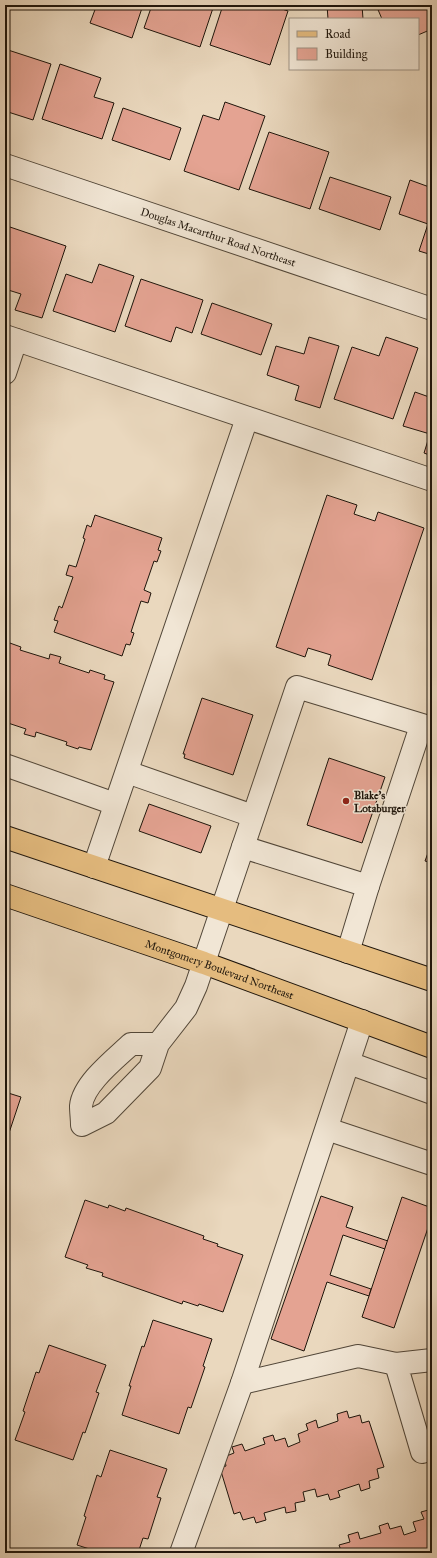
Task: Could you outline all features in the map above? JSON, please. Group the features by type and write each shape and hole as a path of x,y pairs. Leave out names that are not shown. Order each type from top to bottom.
{"main road":[{"path":"5,837 432,980"},
{"name":"Montgomery Boulevard Northeast","path":"5,896 204,963 432,1047"}],"street":[{"name":"Douglas Macarthur Road Northeast","path":"5,165 432,309"},
{"path":"5,373 11,338 432,480"},
{"path":"94,867 247,418"},
{"path":"158,1044 186,1008 196,986 297,687 427,727 368,886 348,952"},
{"path":"5,765 115,804"},
{"path":"126,772 253,816"},
{"path":"243,847 368,886"},
{"path":"181,1553 242,1383 362,1021"},
{"path":"349,1063 432,1093"},
{"path":"327,1129 432,1164"},
{"path":"242,1383 358,1356 396,1364 432,1360"},
{"path":"396,1364 422,1452 432,1449"}],"building":[{"path":"91,5 143,5 132,38 90,23 96,7"},
{"path":"152,5 214,5 200,47 144,28"},
{"path":"223,5 270,5 288,11 270,65 210,45"},
{"path":"327,5 362,5 363,18 328,18"},
{"path":"376,5 432,5 432,29 419,35 419,18 382,18"},
{"path":"5,49 51,64 33,120 5,111"},
{"path":"60,64 101,78 94,97 114,103 102,139 42,119"},
{"path":"225,102 265,116 239,190 184,171 203,115 219,120"},
{"path":"123,108 181,128 170,160 112,140"},
{"path":"269,132 329,152 310,209 249,189"},
{"path":"330,177 391,197 380,230 319,209"},
{"path":"410,180 432,188 432,255 419,251 428,224 399,214"},
{"path":"7,226 66,246 42,318 15,310 21,294 5,289 5,232"},
{"path":"99,264 134,276 115,332 53,311 66,274 92,283"},
{"path":"141,279 203,300 192,333 176,327 171,342 125,326"},
{"path":"212,303 272,324 261,355 201,334"},
{"path":"309,337 339,346 320,408 295,400 299,386 267,375 276,346 304,354"},
{"path":"386,337 418,348 393,419 334,399 352,347 379,356"},
{"path":"415,392 432,398 432,456 424,453 430,434 403,426"},
{"path":"327,495 357,505 354,514 375,521 378,512 424,528 372,680 328,665 331,655 308,648 305,657 276,647"},
{"path":"95,515 162,538 158,550 161,551 157,562 154,561 144,590 151,593 148,603 141,601 131,632 134,633 130,645 126,644 122,656 54,632 58,621 54,620 59,606 62,608 73,577 66,575 69,565 76,567 85,539 83,538 87,525 91,527"},
{"path":"7,642 21,647 20,650 49,659 50,654 61,657 59,663 89,673 90,670 105,675 104,679 114,682 91,750 79,747 78,749 66,745 67,742 36,732 35,737 24,734 26,729 5,722 5,645"},
{"path":"202,698 253,715 233,775 184,758 185,754 183,754"},
{"name":"Blake's Lotaburger","path":"329,758 385,777 362,843 307,825"},
{"path":"149,804 211,826 201,853 139,831"},
{"path":"432,842 432,863 425,861"},
{"path":"5,1092 21,1097 5,1145"},
{"path":"321,1196 353,1207 346,1227 388,1241 385,1249 343,1235 330,1275 371,1289 369,1296 327,1282 304,1351 271,1339"},
{"path":"402,1197 432,1208 432,1216 394,1328 362,1317"},
{"path":"85,1200 108,1208 109,1205 125,1211 126,1208 204,1236 203,1239 218,1244 217,1246 243,1255 223,1312 199,1304 198,1306 183,1301 182,1304 102,1276 103,1273 86,1268 88,1265 65,1257"},
{"path":"153,1320 212,1339 203,1366 205,1367 191,1408 188,1407 179,1434 122,1415 131,1386 129,1386 142,1346 144,1347"},
{"path":"49,1345 106,1365 96,1392 99,1393 85,1433 83,1432 73,1460 15,1440 25,1412 23,1411 36,1372 39,1373"},
{"path":"347,1411 349,1418 360,1415 362,1423 369,1421 384,1467 377,1469 379,1478 369,1481 370,1488 361,1491 359,1484 338,1491 340,1497 330,1500 328,1494 317,1497 315,1489 303,1492 305,1501 295,1503 296,1511 286,1513 285,1507 264,1513 266,1520 256,1523 254,1517 243,1520 240,1512 234,1514 220,1468 226,1466 224,1457 234,1453 232,1447 242,1444 245,1451 265,1444 263,1438 273,1435 275,1441 285,1438 288,1447 300,1442 298,1434 308,1430 306,1424 316,1420 318,1428 338,1421 337,1414"},
{"path":"110,1450 167,1469 157,1497 161,1498 148,1539 143,1538 138,1553 102,1553 77,1545 86,1517 84,1516 97,1475 101,1477"},
{"path":"432,1509 432,1553 342,1553 339,1545 350,1542 348,1535 358,1532 360,1539 381,1533 379,1526 388,1523 390,1529 401,1526 404,1535 416,1531 413,1522 424,1519 421,1512"}],"place":[{"name":"Blake's Lotaburger","path":"346,801"}]}
